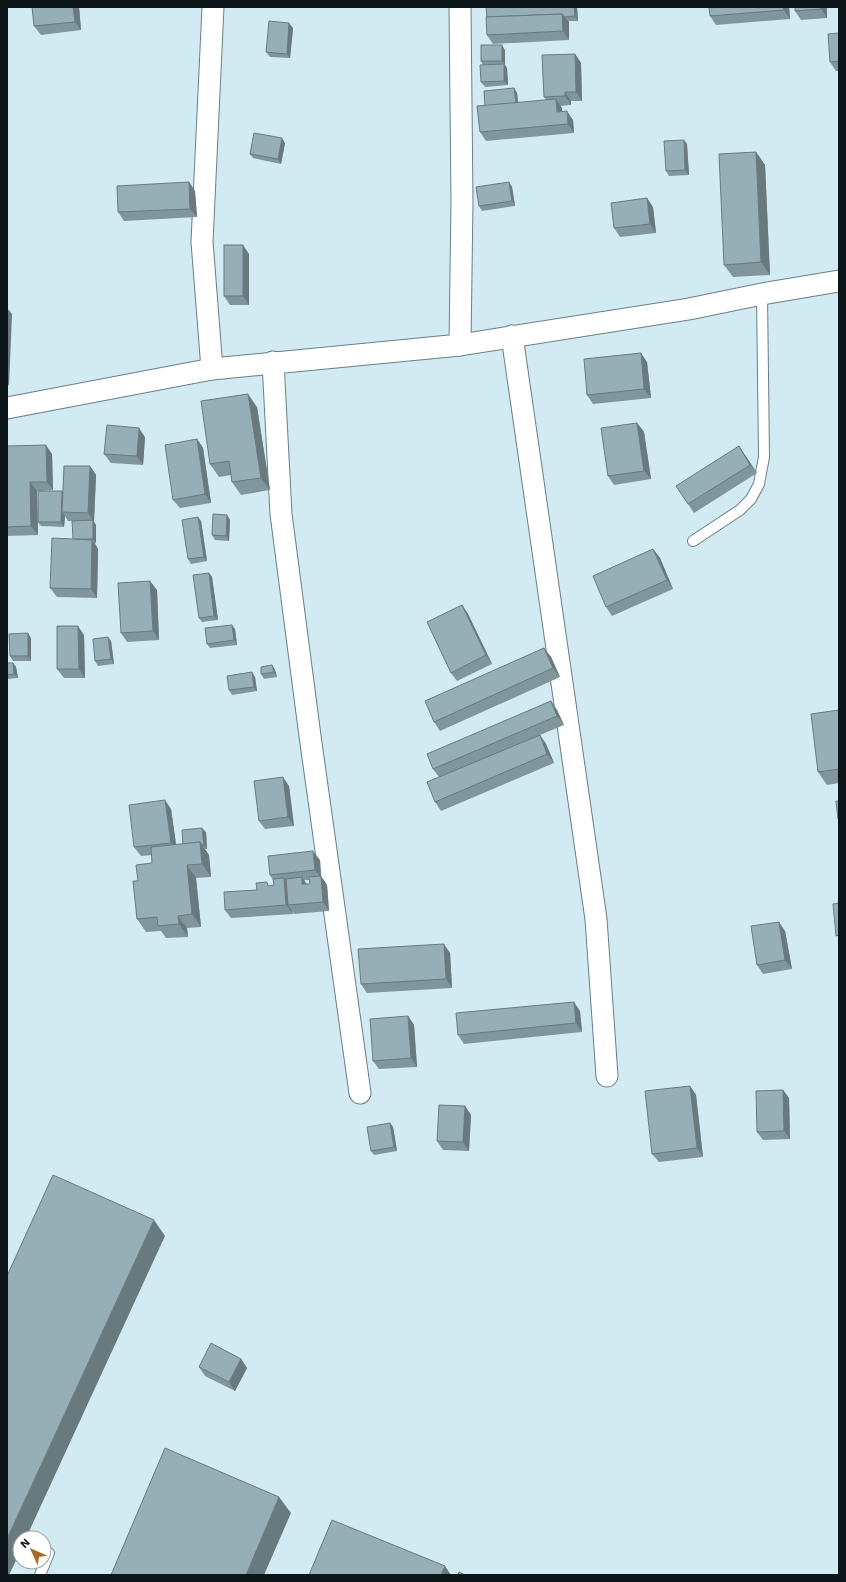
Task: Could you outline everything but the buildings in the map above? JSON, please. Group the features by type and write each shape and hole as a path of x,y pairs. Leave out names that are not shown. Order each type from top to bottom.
{"street":[{"path":"212,369 202,242 213,7"},
{"path":"460,7 462,202 460,345"},
{"path":"7,408 212,369 460,345 689,309 762,294 839,281"},
{"path":"512,336 596,919 607,1076"},
{"path":"273,362 281,514 308,728 360,1092"}],"lane":[{"path":"693,541 740,510 751,499 759,484 764,457 762,294"}]}
